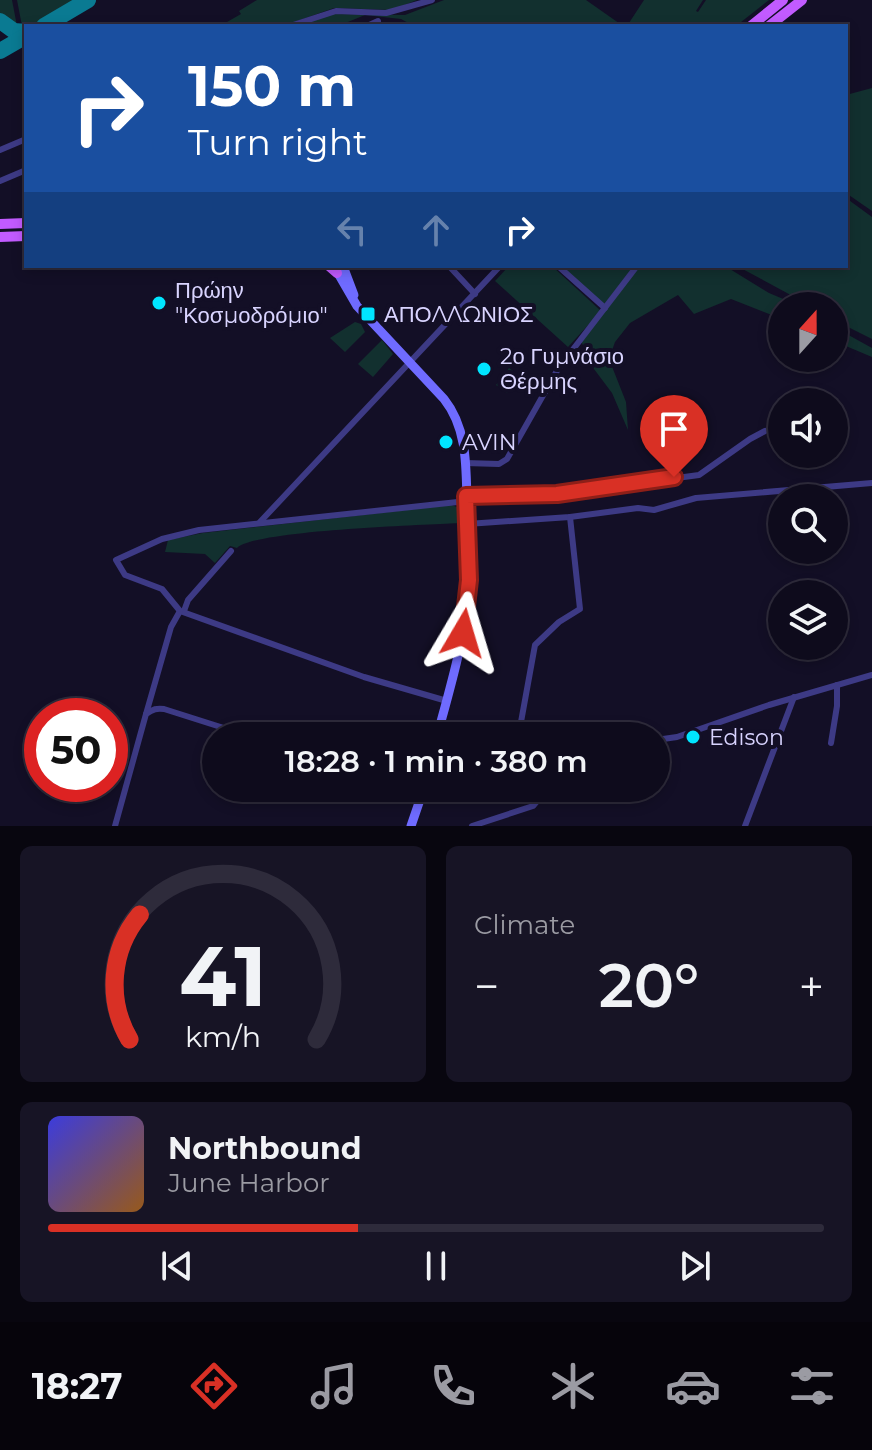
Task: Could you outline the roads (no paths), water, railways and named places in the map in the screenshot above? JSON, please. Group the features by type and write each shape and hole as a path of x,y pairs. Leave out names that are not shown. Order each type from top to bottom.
{"main road":[{"path":"753,24 783,0"},
{"path":"772,24 802,0"},
{"path":"0,224 24,223"},
{"path":"0,237 24,236"},
{"path":"336,268 360,309 411,362 454,413 459,424 465,460 468,598 463,633 441,722"},
{"path":"411,826 419,802"}],"street":[{"path":"296,24 336,11 386,13 432,0"},
{"path":"371,24 378,21"},
{"path":"0,150 24,140"},
{"path":"0,181 24,171"},
{"path":"451,268 475,294"},
{"path":"260,522 498,268"},
{"path":"560,268 605,308"},
{"path":"465,460 499,464 505,461 568,354 635,268"},
{"path":"447,701 364,677 182,611 162,589 125,575 116,560 175,535 260,522 557,494 699,475 765,431"},
{"path":"467,521 570,517 638,508 654,510 696,498 872,483"},
{"path":"518,722 535,645 559,622 580,609 570,517"},
{"path":"115,826 146,714 153,707 171,627 188,600 231,551"},
{"path":"670,738 872,675"},
{"path":"831,743 837,685"},
{"path":"745,826 794,697"},
{"path":"153,707 203,722"},
{"path":"472,826 525,810 536,802"}],"place":[{"name":"Πρώην \"Κοσμοδρόμιο\"","path":"159,303"},
{"name":"ΑΠΟΛΛΩΝΙΟΣ","path":"368,314"},
{"name":"2ο Γυμνάσιο Θέρμης","path":"484,369"},
{"name":"AVIN","path":"446,442"},
{"name":"Edison","path":"693,737"}]}
